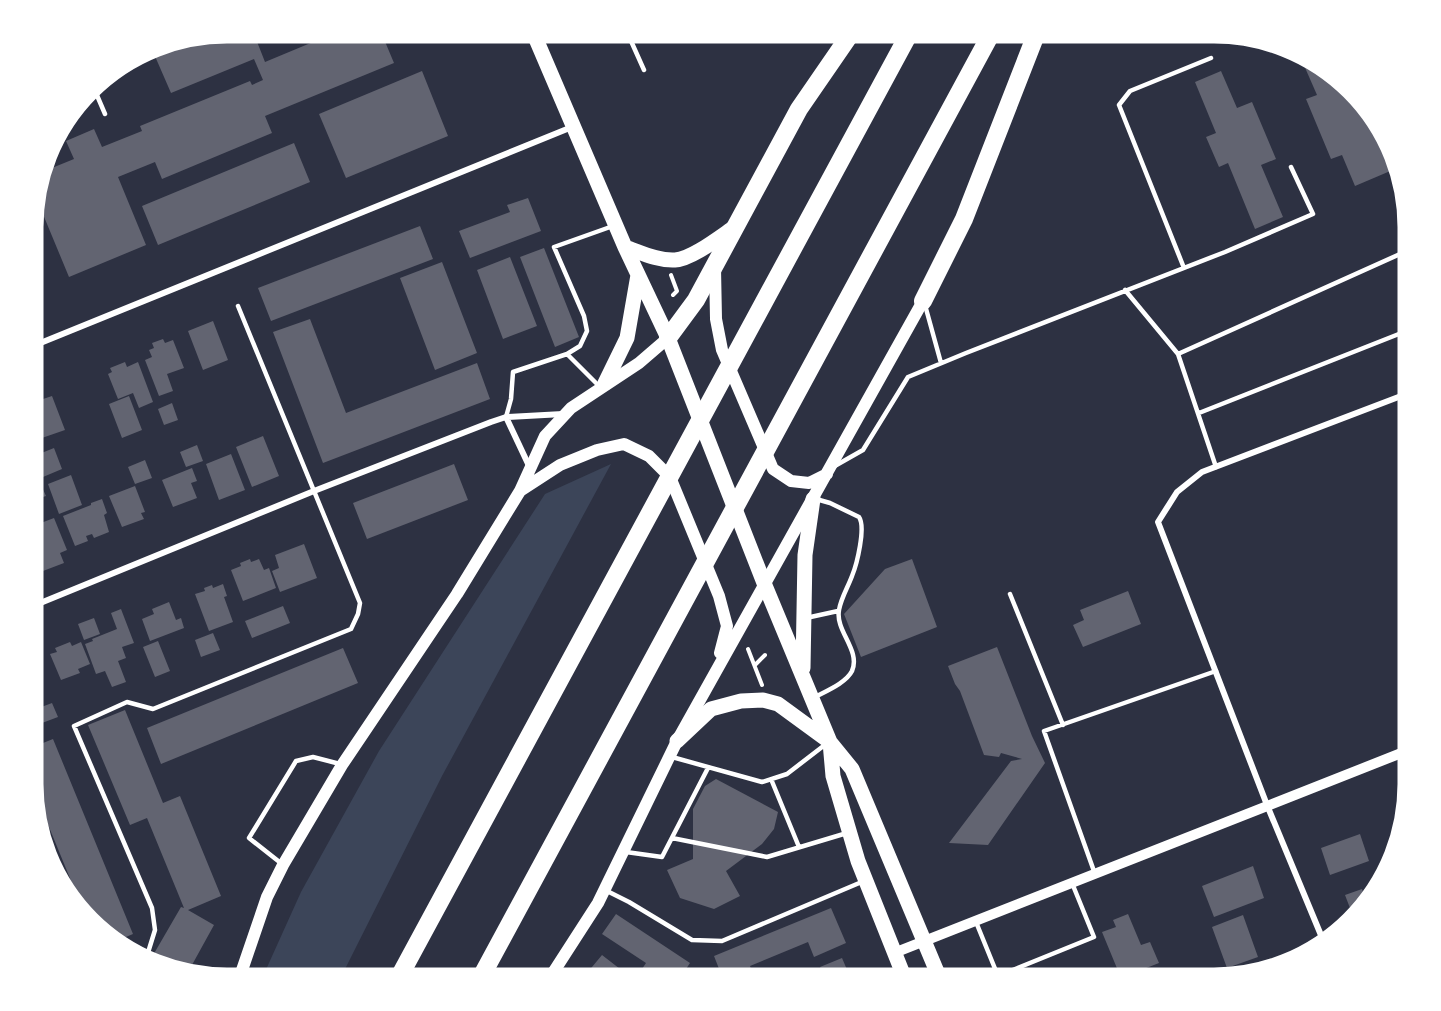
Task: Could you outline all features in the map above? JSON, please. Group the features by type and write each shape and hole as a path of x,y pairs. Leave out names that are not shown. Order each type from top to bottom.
{"highway":[{"path":"668,338 696,300 799,110 845,42"},
{"path":"403,969 905,42"},
{"path":"485,969 987,42"},
{"path":"924,301 964,219 1033,42"}],"main road":[{"path":"537,42 615,225 668,338 764,583 830,741 852,769 936,969"},
{"path":"625,247 676,261 703,249 736,226"},
{"path":"715,264 716,319 722,350 773,469 791,482 809,483 829,471"},
{"path":"603,385 618,360 627,338 638,275"},
{"path":"555,969 604,890 677,741 924,301"},
{"path":"242,969 267,897 283,865 342,765 457,594 520,491 545,436 571,408 639,363 668,338"},
{"path":"520,491 560,465 597,450 624,444 649,456 670,477 719,596 727,626 714,675"},
{"path":"803,677 805,555 813,499"},
{"path":"677,741 711,709 741,700 763,700 777,704 830,741"},
{"path":"830,741 833,776 850,832 901,969"}],"street":[{"path":"42,342 572,127"},
{"path":"1321,935 1267,805 1158,522 1177,492 1202,472 1399,397"},
{"path":"42,602 314,491 506,417 565,414"},
{"path":"506,417 530,468"},
{"path":"894,952 1399,754"}],"lane":[{"path":"631,42 644,70"},
{"path":"1184,268 1119,105 1130,91 1211,58"},
{"path":"97,96 105,114"},
{"path":"829,471 863,450 908,377 1184,268 1313,214 1291,167"},
{"path":"506,417 511,399 513,372 567,354 580,346 587,331 584,316 554,247 615,225"},
{"path":"1178,354 1399,255"},
{"path":"1125,290 1178,354 1216,467"},
{"path":"924,301 941,363"},
{"path":"148,951 155,930 152,908 74,726 127,702 153,709 351,629 360,603 238,306"},
{"path":"1199,413 1399,334"},
{"path":"567,354 603,385"},
{"path":"812,699 844,680 851,673 855,659 839,620 838,611 853,574 863,531 859,518 830,503 813,499"},
{"path":"1010,594 1063,725"},
{"path":"803,618 838,611"},
{"path":"1095,874 1044,731 1216,671"},
{"path":"670,756 762,782 787,774 830,741"},
{"path":"283,865 249,838 296,761 313,757 342,765"},
{"path":"623,852 662,857 708,768"},
{"path":"771,779 799,847"},
{"path":"672,838 766,857 850,832"},
{"path":"604,890 629,902 692,940 722,940 866,880"},
{"path":"1015,969 1094,937 1072,883"},
{"path":"975,921 995,969"}],"path":[{"path":"670,271 677,291 673,295"},
{"path":"748,649 764,690"},
{"path":"754,666 765,655"}],"shaded area":[{"path":"611,464 442,776 345,969 266,969 301,892 379,751 545,494"}],"building":[{"path":"215,42 257,42 265,62 313,42 385,42 394,63 265,116 272,133 162,179 155,162 118,177 146,245 69,277 43,214 52,168 74,159 66,141 94,129 102,147 142,131 140,126 250,81 252,85 263,80 254,59 171,93 155,56"},
{"path":"1304,66 1326,80 1353,105 1368,124 1380,145 1390,171 1355,186 1342,155 1331,159 1306,99 1317,95"},
{"path":"422,71 448,136 346,178 319,114"},
{"path":"1221,71 1237,108 1252,102 1276,159 1261,165 1283,217 1255,229 1228,163 1219,167 1206,137 1216,133 1195,82"},
{"path":"294,143 310,182 158,245 142,206"},
{"path":"528,198 541,231 470,258 459,231 510,212 507,205"},
{"path":"420,226 433,259 271,321 258,288"},
{"path":"544,248 579,337 555,347 520,257"},
{"path":"510,257 537,326 503,339 477,270"},
{"path":"442,262 477,353 435,370 400,278"},
{"path":"310,319 346,413 477,363 490,399 323,463 273,332"},
{"path":"213,321 228,360 203,370 188,331"},
{"path":"163,339 165,343 173,340 184,368 167,374 173,391 159,396 145,360 152,357 149,350 154,348 152,343"},
{"path":"125,362 127,367 138,362 153,402 139,408 133,393 118,399 108,374 112,372 110,368"},
{"path":"42,396 43,399 52,396 65,430 42,438"},
{"path":"129,396 142,430 122,438 109,404"},
{"path":"172,403 178,420 164,425 158,409"},
{"path":"263,436 279,476 252,487 236,447"},
{"path":"197,445 203,461 186,467 180,452"},
{"path":"54,448 62,469 43,477 42,453"},
{"path":"231,454 245,490 219,500 206,464"},
{"path":"145,460 152,478 135,484 128,467"},
{"path":"454,464 468,500 367,539 353,503"},
{"path":"192,468 197,481 191,483 197,498 173,507 162,480"},
{"path":"71,475 82,505 59,514 48,484"},
{"path":"135,486 145,512 141,513 144,519 122,527 109,496"},
{"path":"102,499 107,513 104,515 109,532 94,538 92,534 86,536 88,541 75,546 63,516"},
{"path":"54,518 67,550 60,553 64,563 43,571 42,568 42,523"},
{"path":"304,544 317,578 280,592 272,571 279,568 275,555"},
{"path":"250,559 251,562 259,559 264,570 269,568 276,588 243,601 231,570"},
{"path":"912,559 937,627 861,657 844,614 885,569"},
{"path":"223,584 227,596 224,597 233,622 209,631 195,594 205,591 204,588 212,585 213,588"},
{"path":"1128,591 1141,624 1083,647 1073,625 1084,620 1080,610"},
{"path":"169,602 176,620 181,618 184,628 150,641 142,619 154,614 152,609"},
{"path":"283,606 290,623 252,638 245,621"},
{"path":"121,609 134,643 122,647 126,658 118,661 126,682 112,687 105,671 96,674 85,644 117,629 111,613"},
{"path":"94,618 100,634 84,640 78,624"},
{"path":"213,633 220,650 201,657 195,640"},
{"path":"158,641 170,671 155,677 143,647"},
{"path":"70,642 72,646 81,642 90,664 78,669 80,673 61,680 50,654 57,652 55,648"},
{"path":"997,647 1045,763 988,845 949,843 1011,761 1022,759 1001,753 999,757 984,755 948,666"},
{"path":"343,648 358,683 161,764 147,728"},
{"path":"52,703 58,717 42,723 42,707"},
{"path":"125,710 163,803 180,796 221,896 188,910 214,925 192,965 154,954 181,907 184,908 147,818 130,825 88,725"},
{"path":"53,739 133,934 124,938 105,923 74,889 46,820 42,796 42,743"},
{"path":"716,779 778,812 774,829 762,844 726,871 740,896 714,909 680,898 667,870 693,859 693,809 705,786"},
{"path":"1360,834 1369,861 1330,875 1321,848"},
{"path":"1253,866 1264,898 1214,917 1202,886"},
{"path":"1362,889 1363,893 1350,909 1345,895"},
{"path":"831,908 846,943 814,957 808,942 750,966 751,969 719,969 714,956"},
{"path":"616,914 690,963 686,969 642,969 646,963 602,934"},
{"path":"1128,914 1141,945 1150,942 1159,963 1144,969 1117,969 1102,932 1116,927 1113,920"},
{"path":"1243,915 1258,957 1227,968 1212,927"},
{"path":"602,955 620,969 590,969"},
{"path":"842,958 847,969 821,969 820,967"}]}
